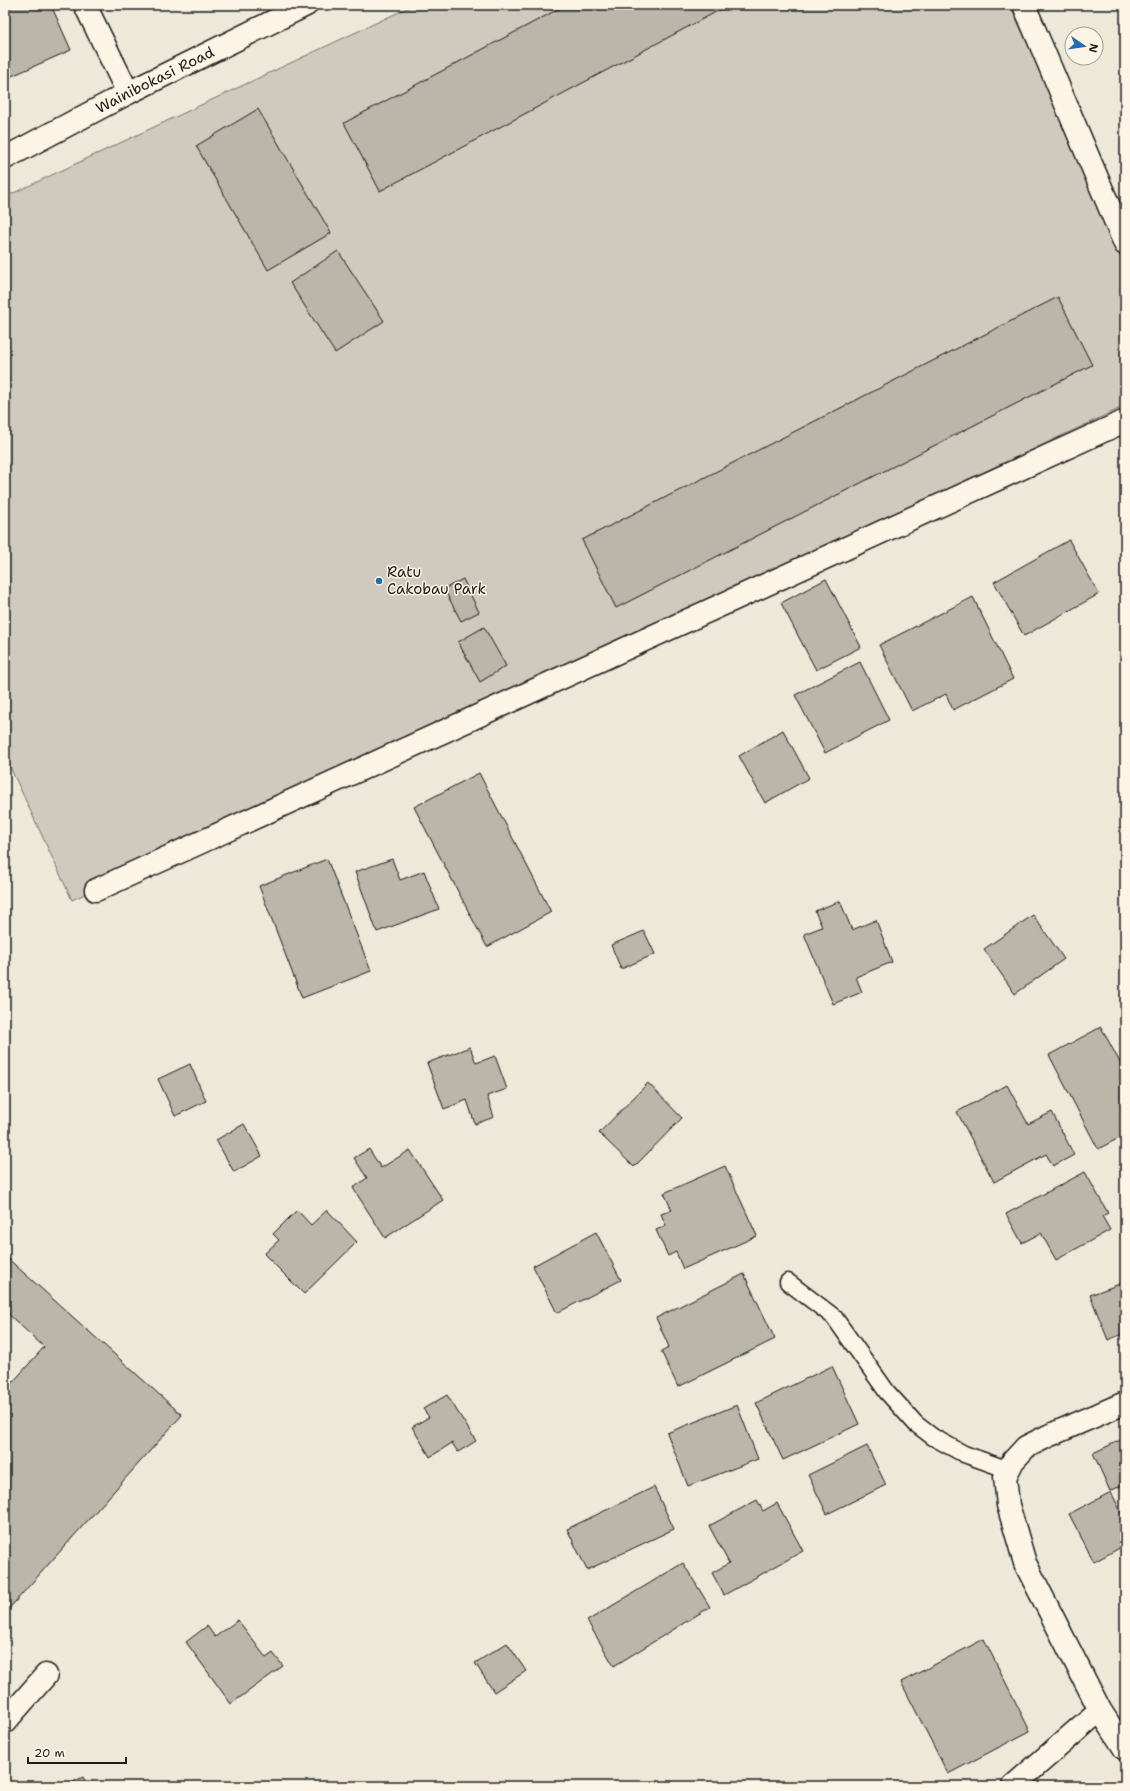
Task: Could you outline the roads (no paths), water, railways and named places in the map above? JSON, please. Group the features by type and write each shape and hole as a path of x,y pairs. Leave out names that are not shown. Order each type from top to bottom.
{"street":[{"path":"85,5 128,94"},
{"name":"Wainibokasi Road","path":"5,158 128,94 306,5"},
{"path":"1024,5 1125,244"},
{"path":"96,890 1125,421"},
{"path":"1125,1403 1026,1447 1013,1461 1005,1477 1008,1505 1025,1563 1100,1710 1125,1749"},
{"path":"5,1722 46,1675"},
{"path":"1013,1786 1100,1710"}],"lane":[{"path":"788,1282 834,1318 887,1392 916,1424 933,1437 964,1454 1009,1470"}],"place":[{"name":"Ratu Cakobau Park","path":"379,581"}]}
